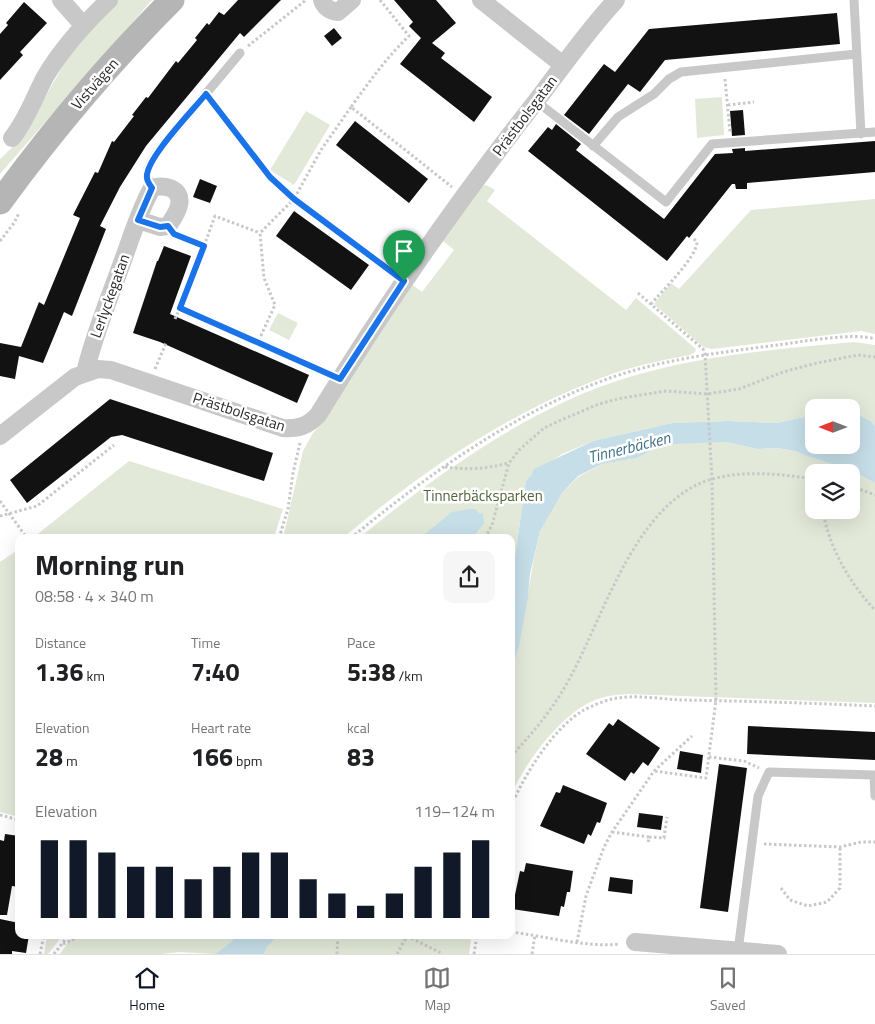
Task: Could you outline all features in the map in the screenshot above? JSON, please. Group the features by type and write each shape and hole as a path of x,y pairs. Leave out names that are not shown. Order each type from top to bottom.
{"main road":[{"name":"Vistvägen","path":"0,202 22,172 108,68 172,0"},
{"name":"Vistvägen","path":"0,195 22,172"}],"street":[{"path":"61,0 83,25"},
{"path":"12,138 23,125 50,70 83,25 109,0"},
{"path":"322,0 324,5 332,12 338,12 352,0"},
{"path":"481,0 563,65"},
{"name":"Prästbolsgatan","path":"0,436 75,377 98,369 111,370 283,428 291,429 307,424 318,415 404,281 464,196 563,65 616,0"},
{"path":"138,220 160,227 168,226 180,204 179,194 174,189 166,186 152,188"},
{"name":"Lerlyckegatan","path":"85,372 91,347 138,220 152,188"},
{"path":"635,942 659,949 778,954"}],"lane":[{"path":"854,0 861,134"},
{"path":"152,188 146,178 148,166 157,152 240,53"},
{"path":"593,146 618,117 654,94 669,79 681,72 856,54"},
{"path":"536,101 666,202 712,144 875,132"},
{"path":"738,951 758,796 769,772 874,775 875,796"}],"path":[{"path":"240,53 307,0"},
{"path":"260,233 294,199 321,150 351,107 398,46 410,36 380,0"},
{"path":"724,69 731,143"},
{"path":"206,94 270,177 294,199 404,281"},
{"path":"728,105 754,102"},
{"path":"351,107 464,196"},
{"path":"175,319 215,216 260,233"},
{"path":"168,226 174,234 204,246"},
{"path":"258,342 275,305 264,278 260,233"},
{"path":"651,304 673,280 695,250 697,242 692,237"},
{"path":"638,293 702,349 705,354 712,480 716,700 706,778 654,771"},
{"path":"180,308 340,379"},
{"path":"357,534 434,473 506,428 580,390 621,375 705,354 828,339 859,337 875,339"},
{"path":"150,383 166,343"},
{"path":"488,534 509,463 520,449 544,428 577,412 622,398 658,392 707,394 739,389 783,372 817,362 858,355 875,358"},
{"path":"280,534 288,509 293,473 300,444 307,424"},
{"path":"0,516 37,506 114,445"},
{"path":"444,467 482,469 509,463"},
{"path":"515,752 536,729 561,693 646,529 670,503 697,486 712,480 735,475 771,473 805,478"},
{"path":"860,489 875,495"},
{"path":"0,501 24,534"},
{"path":"824,519 848,574 875,610"},
{"path":"515,798 542,752 569,722 582,711 612,699 716,700 875,706"},
{"path":"577,942 586,896 604,847 612,832 654,771 692,736"},
{"path":"709,757 744,761 769,772"},
{"path":"0,816 15,819"},
{"path":"612,832 664,838 667,817"},
{"path":"648,836 648,843"},
{"path":"752,843 840,848 861,842 875,842"},
{"path":"781,888 790,900 808,906 827,902 840,888 840,848"},
{"path":"515,932 611,945 635,942"},
{"path":"532,954 536,935"},
{"path":"40,954 43,939"},
{"path":"54,954 66,939"},
{"path":"62,945 75,939"},
{"path":"336,954 338,939"},
{"path":"397,954 405,939"},
{"path":"413,939 443,954"},
{"path":"474,954 476,939"}],"green space":[{"path":"118,0 152,0 0,174 0,159 22,138 73,48"},
{"path":"722,97 724,135 697,138 695,99"},
{"path":"306,111 330,125 294,185 270,170"},
{"path":"486,185 495,190 487,201 626,310 636,298 696,349 695,352 690,355 609,375 537,406 436,466 348,534 284,534 303,451 313,433 324,421 410,283 422,292 454,250 443,241 481,186"},
{"path":"875,199 875,334 861,331 712,349 703,347 654,304 671,283 679,289 751,210"},
{"path":"278,313 298,323 289,340 269,330"},
{"name":"Tinnerbäcksparken","path":"854,342 875,345 875,426 871,421 860,416 860,399 805,399 805,417 776,423 728,421 672,423 593,441 562,454 526,481 515,556 515,534 364,534 420,490 487,444 557,405 629,377 656,369 712,358 769,350"},
{"path":"726,442 758,449 777,448 795,451 831,464 805,464 805,519 860,519 860,475 875,483 875,703 627,694 605,697 581,708 556,728 534,755 515,786 515,660 540,531 562,493 578,477 602,464 637,458 657,448 676,444"},
{"path":"129,461 283,509 275,534 38,534"},
{"path":"15,552 15,816 0,812 0,562"},
{"path":"46,939 60,939 48,954 44,954"},
{"path":"70,939 233,939 215,954 179,952 161,954 60,954"},
{"path":"275,939 471,940 469,954 264,954 267,947"}],"water":[{"name":"Tinnerbäcken","path":"860,416 871,421 875,426 875,483 860,475 860,464 831,464 795,451 777,448 758,449 726,442 676,444 657,448 637,458 602,464 578,476 562,493 540,531 530,574 528,597 515,660 515,556 526,481 534,469 593,441 672,423 728,421 776,423 805,417 805,454 860,454"},
{"path":"475,509 480,514 483,513 484,523 475,534 425,534 452,512"},
{"path":"233,939 275,939 267,947 264,954 215,954"}],"building":[{"path":"238,0 281,0 244,37 240,33 146,146 120,187 100,226 106,229 72,316 64,312 43,363 19,356 15,379 0,376 0,343 21,347 39,302 44,305 80,218 73,215 95,172 98,173 112,141 114,142 134,116 132,115 146,97 148,98 176,61 178,63 197,40 195,38 207,23 209,25 219,12 224,15"},
{"path":"394,0 436,0 456,23 432,43 445,53 441,58 492,97 474,122 400,64 421,38 409,26 413,22"},
{"path":"24,2 47,23 20,52 23,55 0,80 0,34 8,25 6,23"},
{"path":"837,13 840,44 665,60 640,92 628,84 589,134 564,115 604,64 615,72 649,29"},
{"path":"334,28 342,38 332,46 324,36"},
{"path":"743,110 745,135 732,136 730,111"},
{"path":"355,121 428,179 409,203 336,145"},
{"path":"556,124 581,144 576,150 664,219 715,154 733,153 732,149 745,148 745,151 875,141 875,172 747,183 747,189 736,189 735,184 732,184 689,238 687,236 667,261 528,151 548,127 552,130"},
{"path":"200,179 217,186 210,203 193,197"},
{"path":"294,211 369,265 351,290 276,236"},
{"path":"164,246 191,256 170,314 309,375 297,403 160,342 133,333 157,261"},
{"path":"110,399 273,453 264,481 122,435 111,437 27,503 10,480"},
{"path":"618,719 660,748 648,766 643,762 634,774 631,772 625,781 586,754 609,723 613,726"},
{"path":"748,726 875,732 875,760 747,754"},
{"path":"680,751 703,755 701,773 677,769"},
{"path":"719,764 747,768 728,912 700,908"},
{"path":"563,785 607,803 600,823 597,822 591,836 588,834 584,844 540,826 556,792 560,793"},
{"path":"639,813 663,816 661,830 637,827"},
{"path":"5,834 15,835 15,886 12,886 7,915 0,915 0,840 4,841"},
{"path":"526,863 573,871 570,892 567,892 564,907 561,906 559,916 515,909 515,895 520,871 524,872"},
{"path":"610,877 633,880 632,894 608,891"},
{"path":"0,919 15,922 15,939 28,939 26,953 12,951 12,954 0,954"}],"route":[{"path":"206,94 270,177 294,199 404,281 340,379 180,308 204,246 174,234 168,226 160,227 138,220 152,188 146,178 148,166 157,152 206,94"}]}
